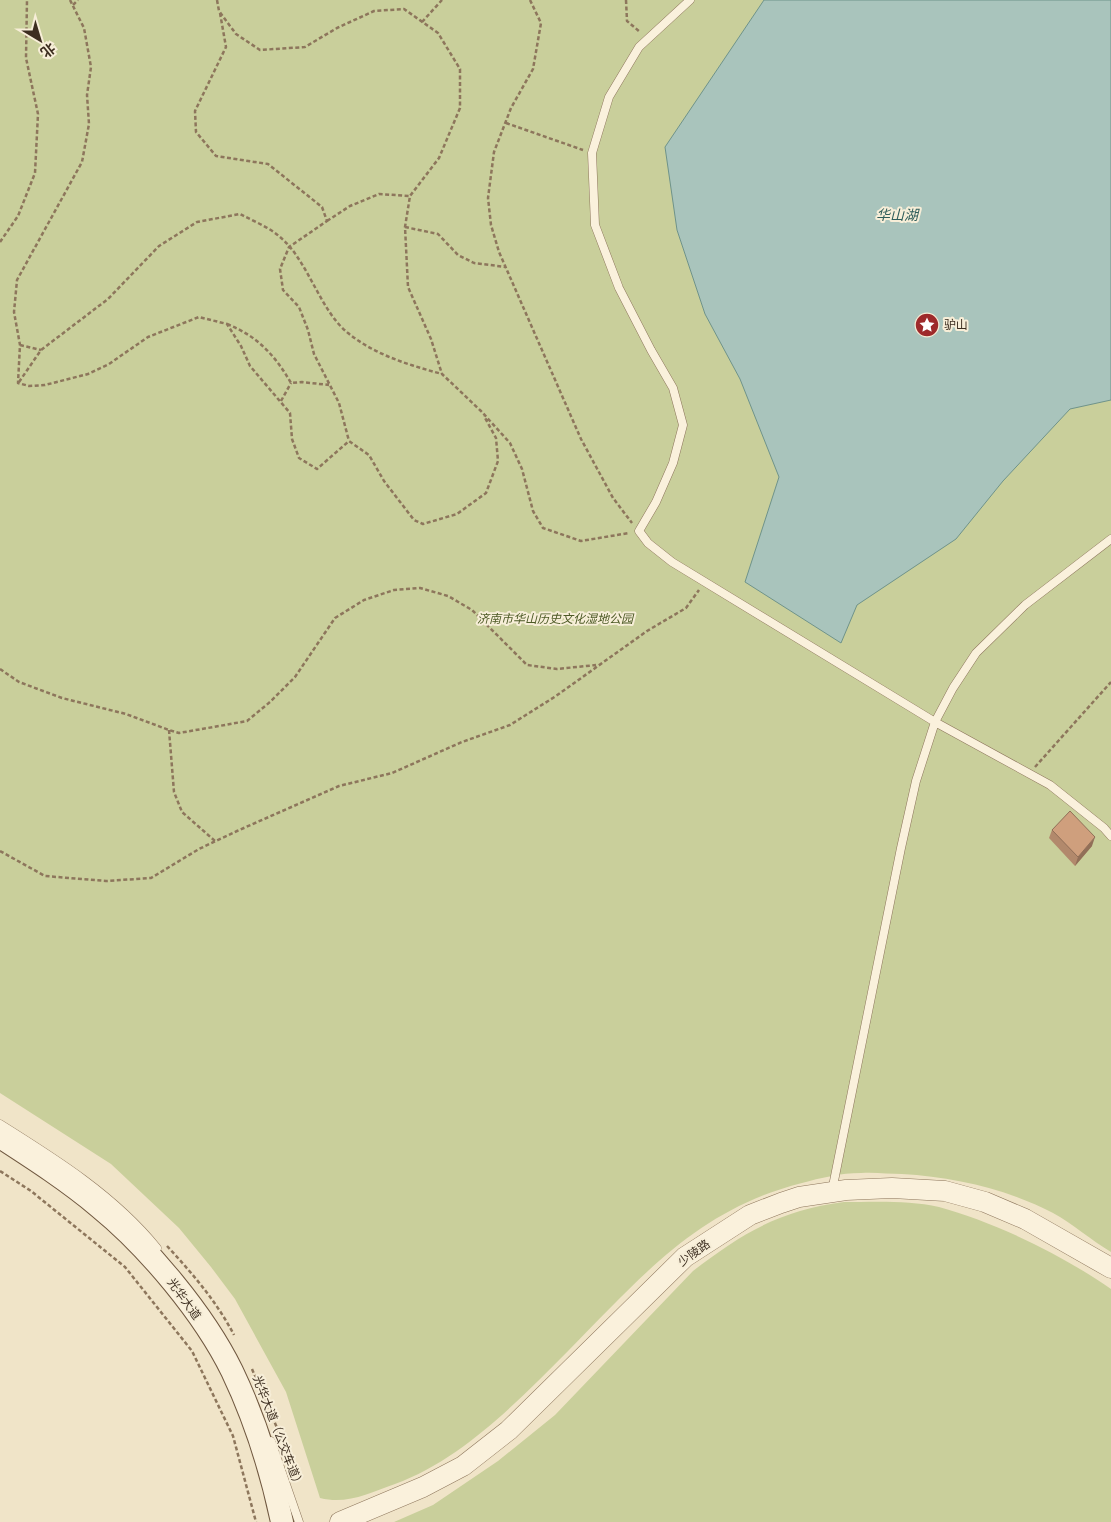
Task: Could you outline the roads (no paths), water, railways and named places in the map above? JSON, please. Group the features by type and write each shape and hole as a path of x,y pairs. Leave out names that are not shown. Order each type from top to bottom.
{"main road":[{"name":"光华大道","path":"0,1137 63,1179 100,1208 140,1246 173,1282 232,1371 272,1476 282,1522"}],"street":[{"name":"少陵路","path":"340,1522 423,1488 463,1466 509,1430 685,1257 750,1215 799,1197 832,1192 892,1188 946,1191 986,1202 1025,1219 1111,1268"}],"lane":[{"path":"690,0 639,46 610,97 592,153 595,225 619,288 673,388 683,425 670,471 656,502 639,531 648,543 672,562 936,722 1050,785 1104,828 1111,836"},
{"path":"832,1192 901,848 916,781 936,722 953,688 976,653 1025,605 1111,539"},
{"path":"0,1124 58,1160 90,1185 122,1211 162,1254"},
{"name":"光华大道（公交车道）","path":"210,1316 242,1373"},
{"name":"光华大道（公交车道）","path":"268,1432 288,1484 299,1522"}],"water":[{"name":"华山湖","path":"764,0 1111,0 1111,400 1070,409 1003,481 956,539 857,605 841,643 745,582 779,477 740,379 705,314 677,230 665,147"}],"place":[{"name":"驴山","path":"927,325"}],"park label":[{"name":"济南市华山历史文化湿地公园","path":"555,619"}]}
